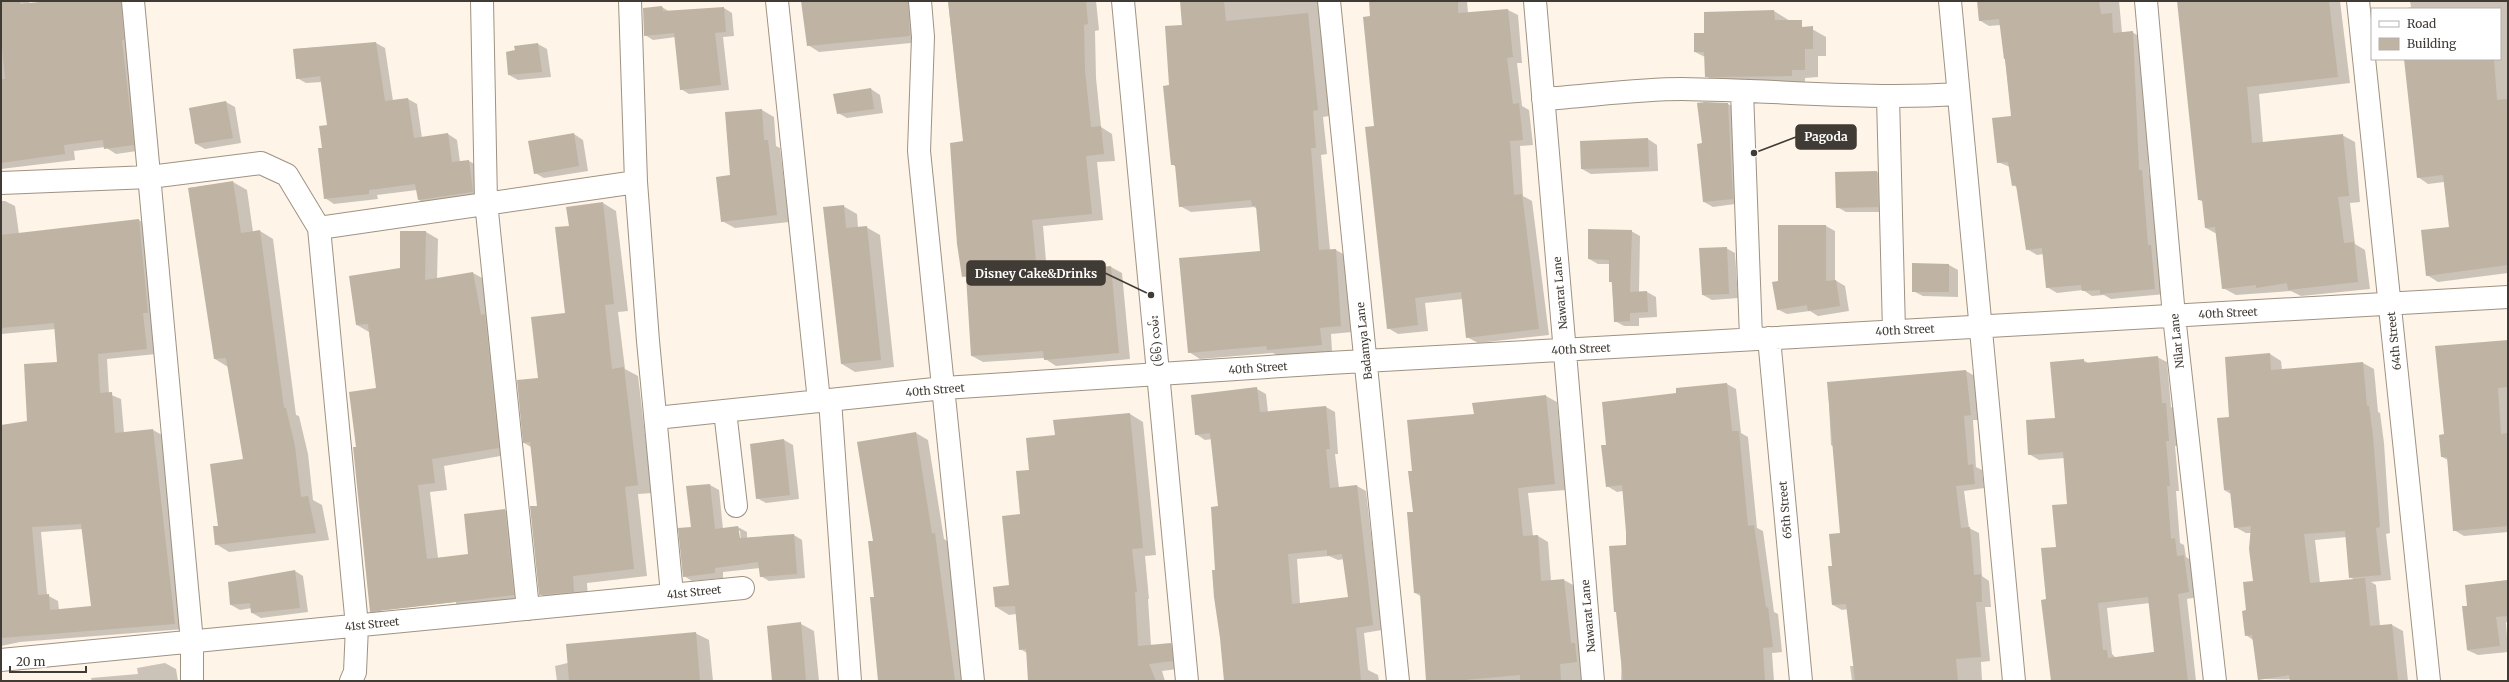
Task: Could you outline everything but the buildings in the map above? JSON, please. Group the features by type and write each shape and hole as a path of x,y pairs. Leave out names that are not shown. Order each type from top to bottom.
{"street":[{"path":"132,1 150,177 192,642 192,681"},
{"path":"482,1 486,202 528,609"},
{"path":"630,1 636,182 672,594"},
{"path":"776,1 825,401 850,681"},
{"path":"920,1 922,38 919,151 973,681"},
{"name":"(၆၆) လမ်း","path":"1123,1 1187,681"},
{"name":"Badamya Lane","path":"1328,1 1398,681"},
{"name":"Nawarat Lane","path":"1534,1 1593,681"},
{"path":"1950,1 2014,681"},
{"name":"Nilar Lane","path":"2146,1 2174,316 2214,681"},
{"name":"64th Street","path":"2358,1 2391,304 2429,681"},
{"path":"1543,99 1680,89 1888,97 1958,94"},
{"name":"65th Street","path":"1742,91 1760,338 1801,681"},
{"path":"1888,97 1894,331"},
{"path":"1,183 150,177 261,164 287,176 319,228 358,626 355,672 351,681"},
{"path":"319,228 486,202 636,182"},
{"name":"40th Street","path":"656,418 944,388 1760,338 2508,297"},
{"path":"725,411 736,506"},
{"name":"41st Street","path":"1,660 743,588"}],"place":[{"name":"Pagoda","path":"1754,153"},
{"name":"Disney Cake&Drinks","path":"1151,295"}]}
